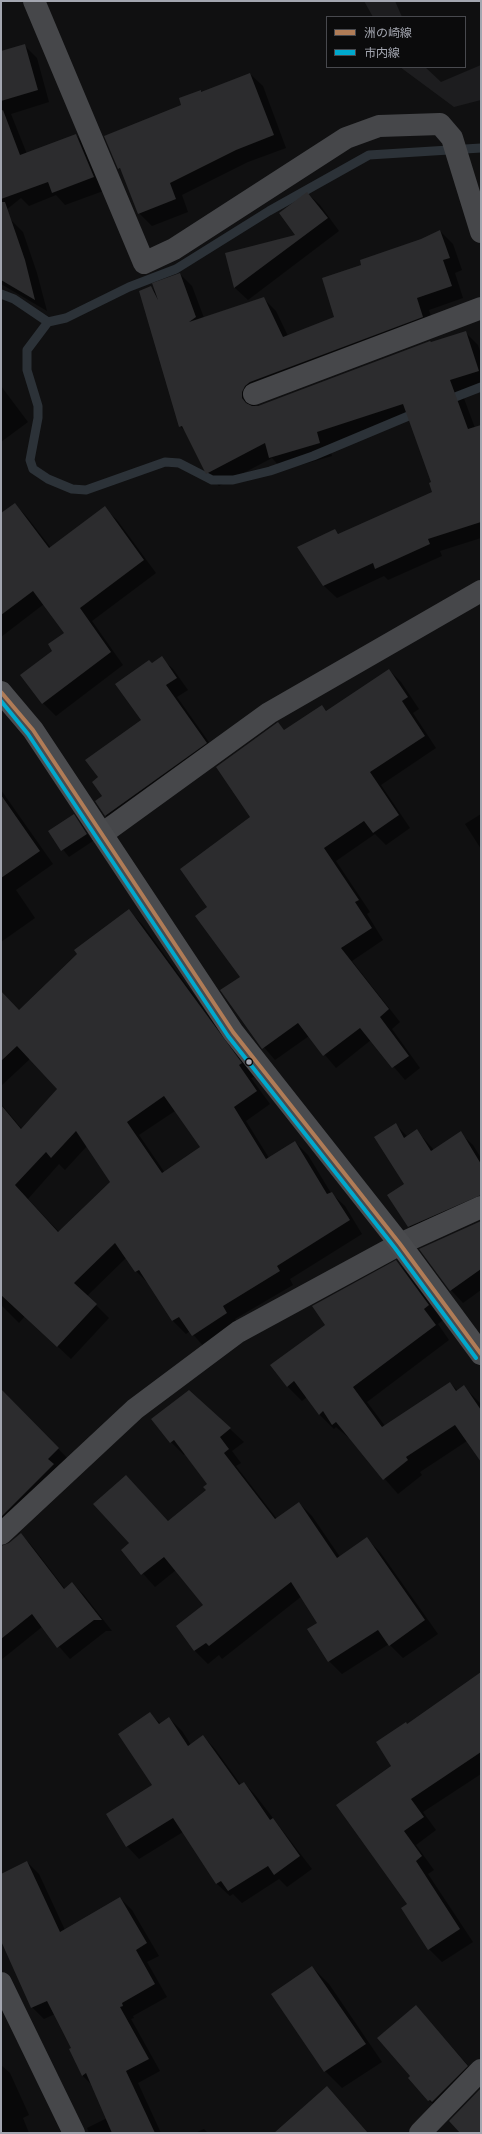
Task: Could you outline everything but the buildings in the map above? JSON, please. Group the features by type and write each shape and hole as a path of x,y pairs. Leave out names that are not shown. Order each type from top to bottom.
{"main road":[{"path":"1,692 33,730 233,1032 400,1244 481,1354"}],"street":[{"path":"34,1 144,263 174,249 346,138 379,126 440,124 452,138 481,232"},
{"path":"254,394 481,308"},
{"path":"102,834 269,714 481,591"},
{"path":"1,1534 135,1409 238,1332 400,1244 481,1207"},
{"path":"1,1983 74,2133"},
{"path":"420,2133 481,2070"}],"shaded area":[{"path":"364,1 481,1 481,100 454,107 401,68 466,68 466,16 372,16"}],"waterway":[{"path":"1,294 14,299 48,322 66,318 129,287 176,269 269,211 369,155 481,148"},
{"path":"48,322 27,350 27,370 38,406 38,418 30,460 33,469 48,479 72,489 86,490 165,462 179,463 212,480 233,480 270,471 313,456 418,412"},
{"path":"445,401 481,387"}],"transit line":[{"name":"洲の崎線","path":"1,692 33,730 233,1032 400,1244 481,1354"},
{"name":"市内線","path":"1,701 28,734 228,1036 395,1248 476,1358"}]}
